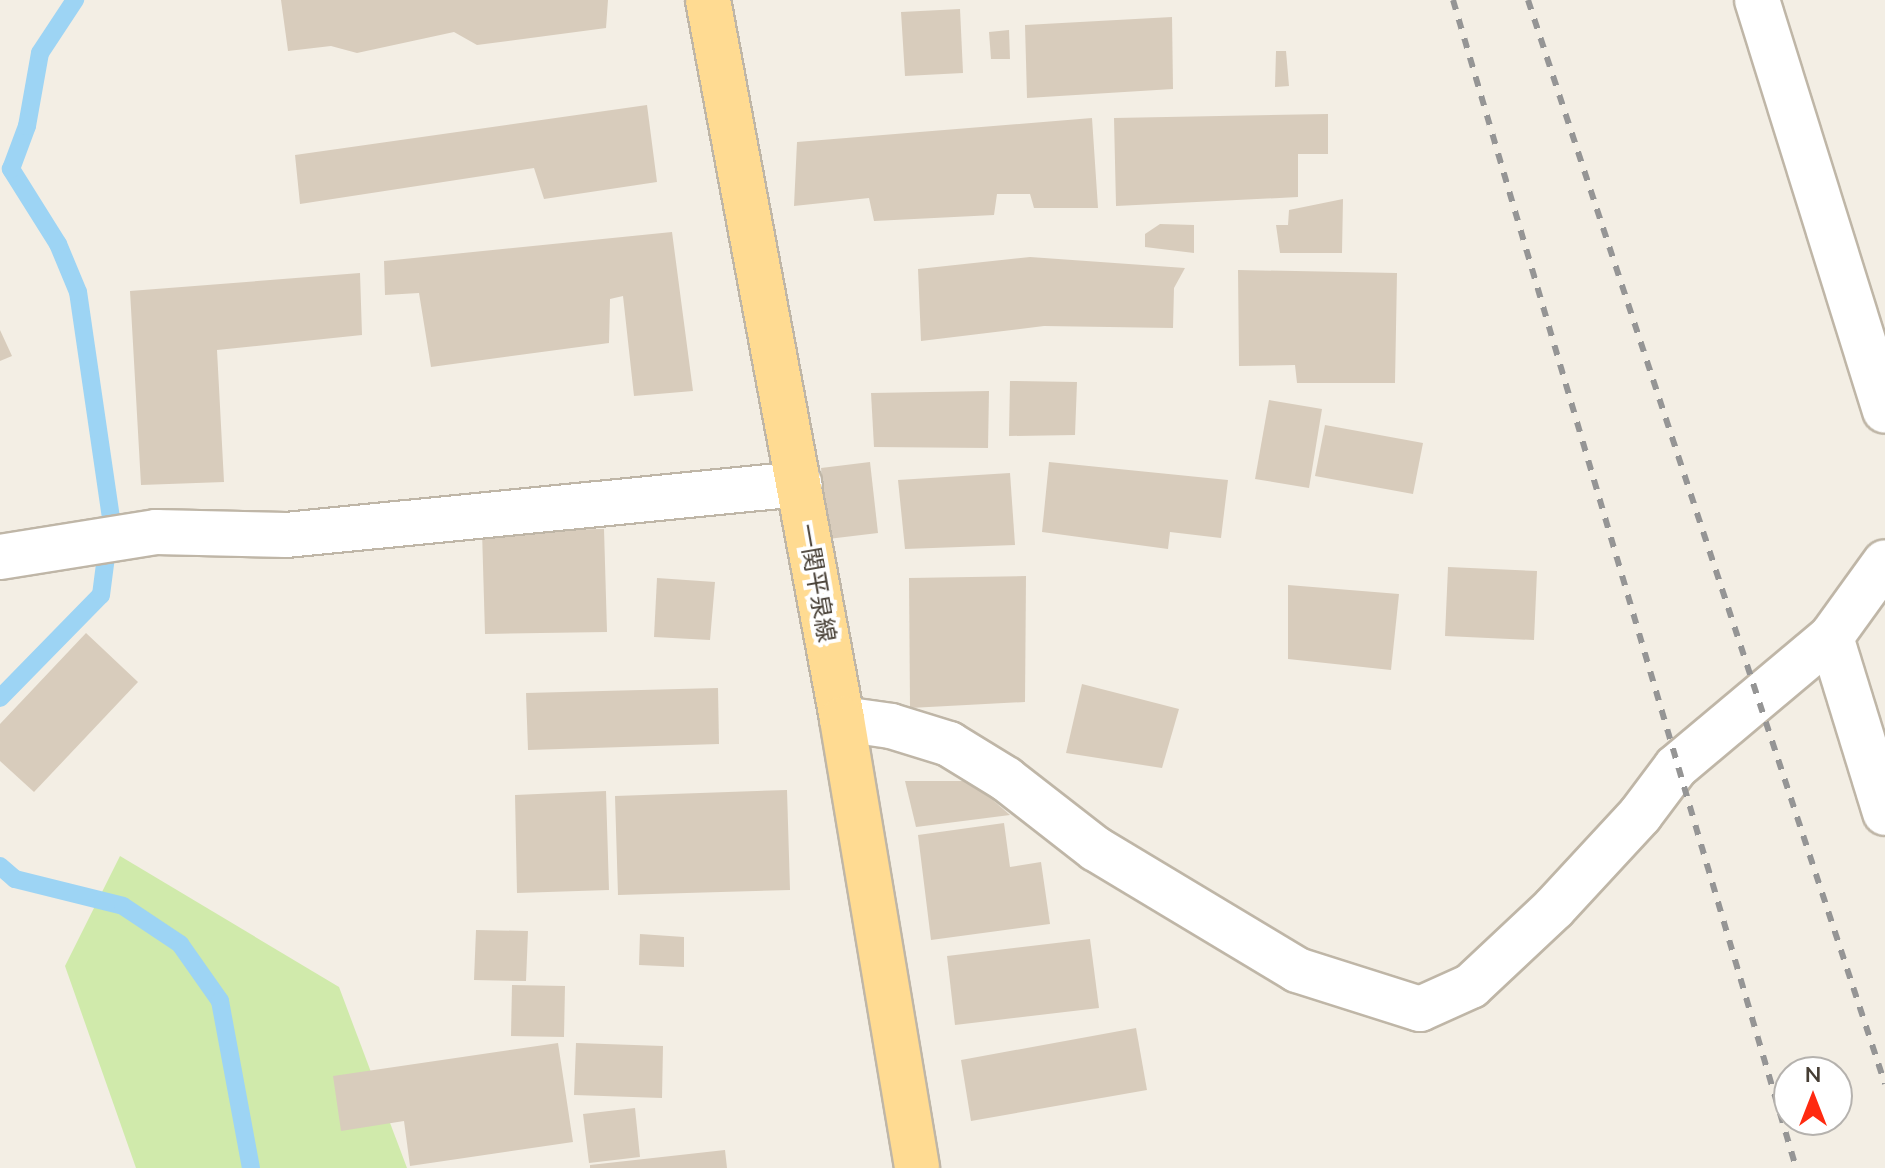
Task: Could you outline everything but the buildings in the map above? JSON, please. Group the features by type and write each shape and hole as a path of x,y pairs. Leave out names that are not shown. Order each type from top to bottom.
{"main road":[{"name":"一関平泉線","path":"708,0 842,719 917,1168"}],"street":[{"path":"1757,0 1885,410"},
{"path":"0,557 156,532 286,535 799,484"},
{"path":"842,719 891,726 949,744 1006,779 1096,849 1297,970 1420,1009 1471,986 1554,908 1640,815 1676,767 1831,637 1885,562"},
{"path":"1831,637 1885,813"}],"green space":[{"path":"120,856 339,987 407,1168 136,1168 65,966"}],"waterway":[{"path":"0,698 101,595 111,518 78,292 58,244 11,169 27,126 40,53 75,0"},
{"path":"0,866 15,879 123,906 180,944 220,1001 251,1168"}],"railway":[{"path":"1453,0 1796,1168"},
{"path":"1528,0 1885,1084"}]}
